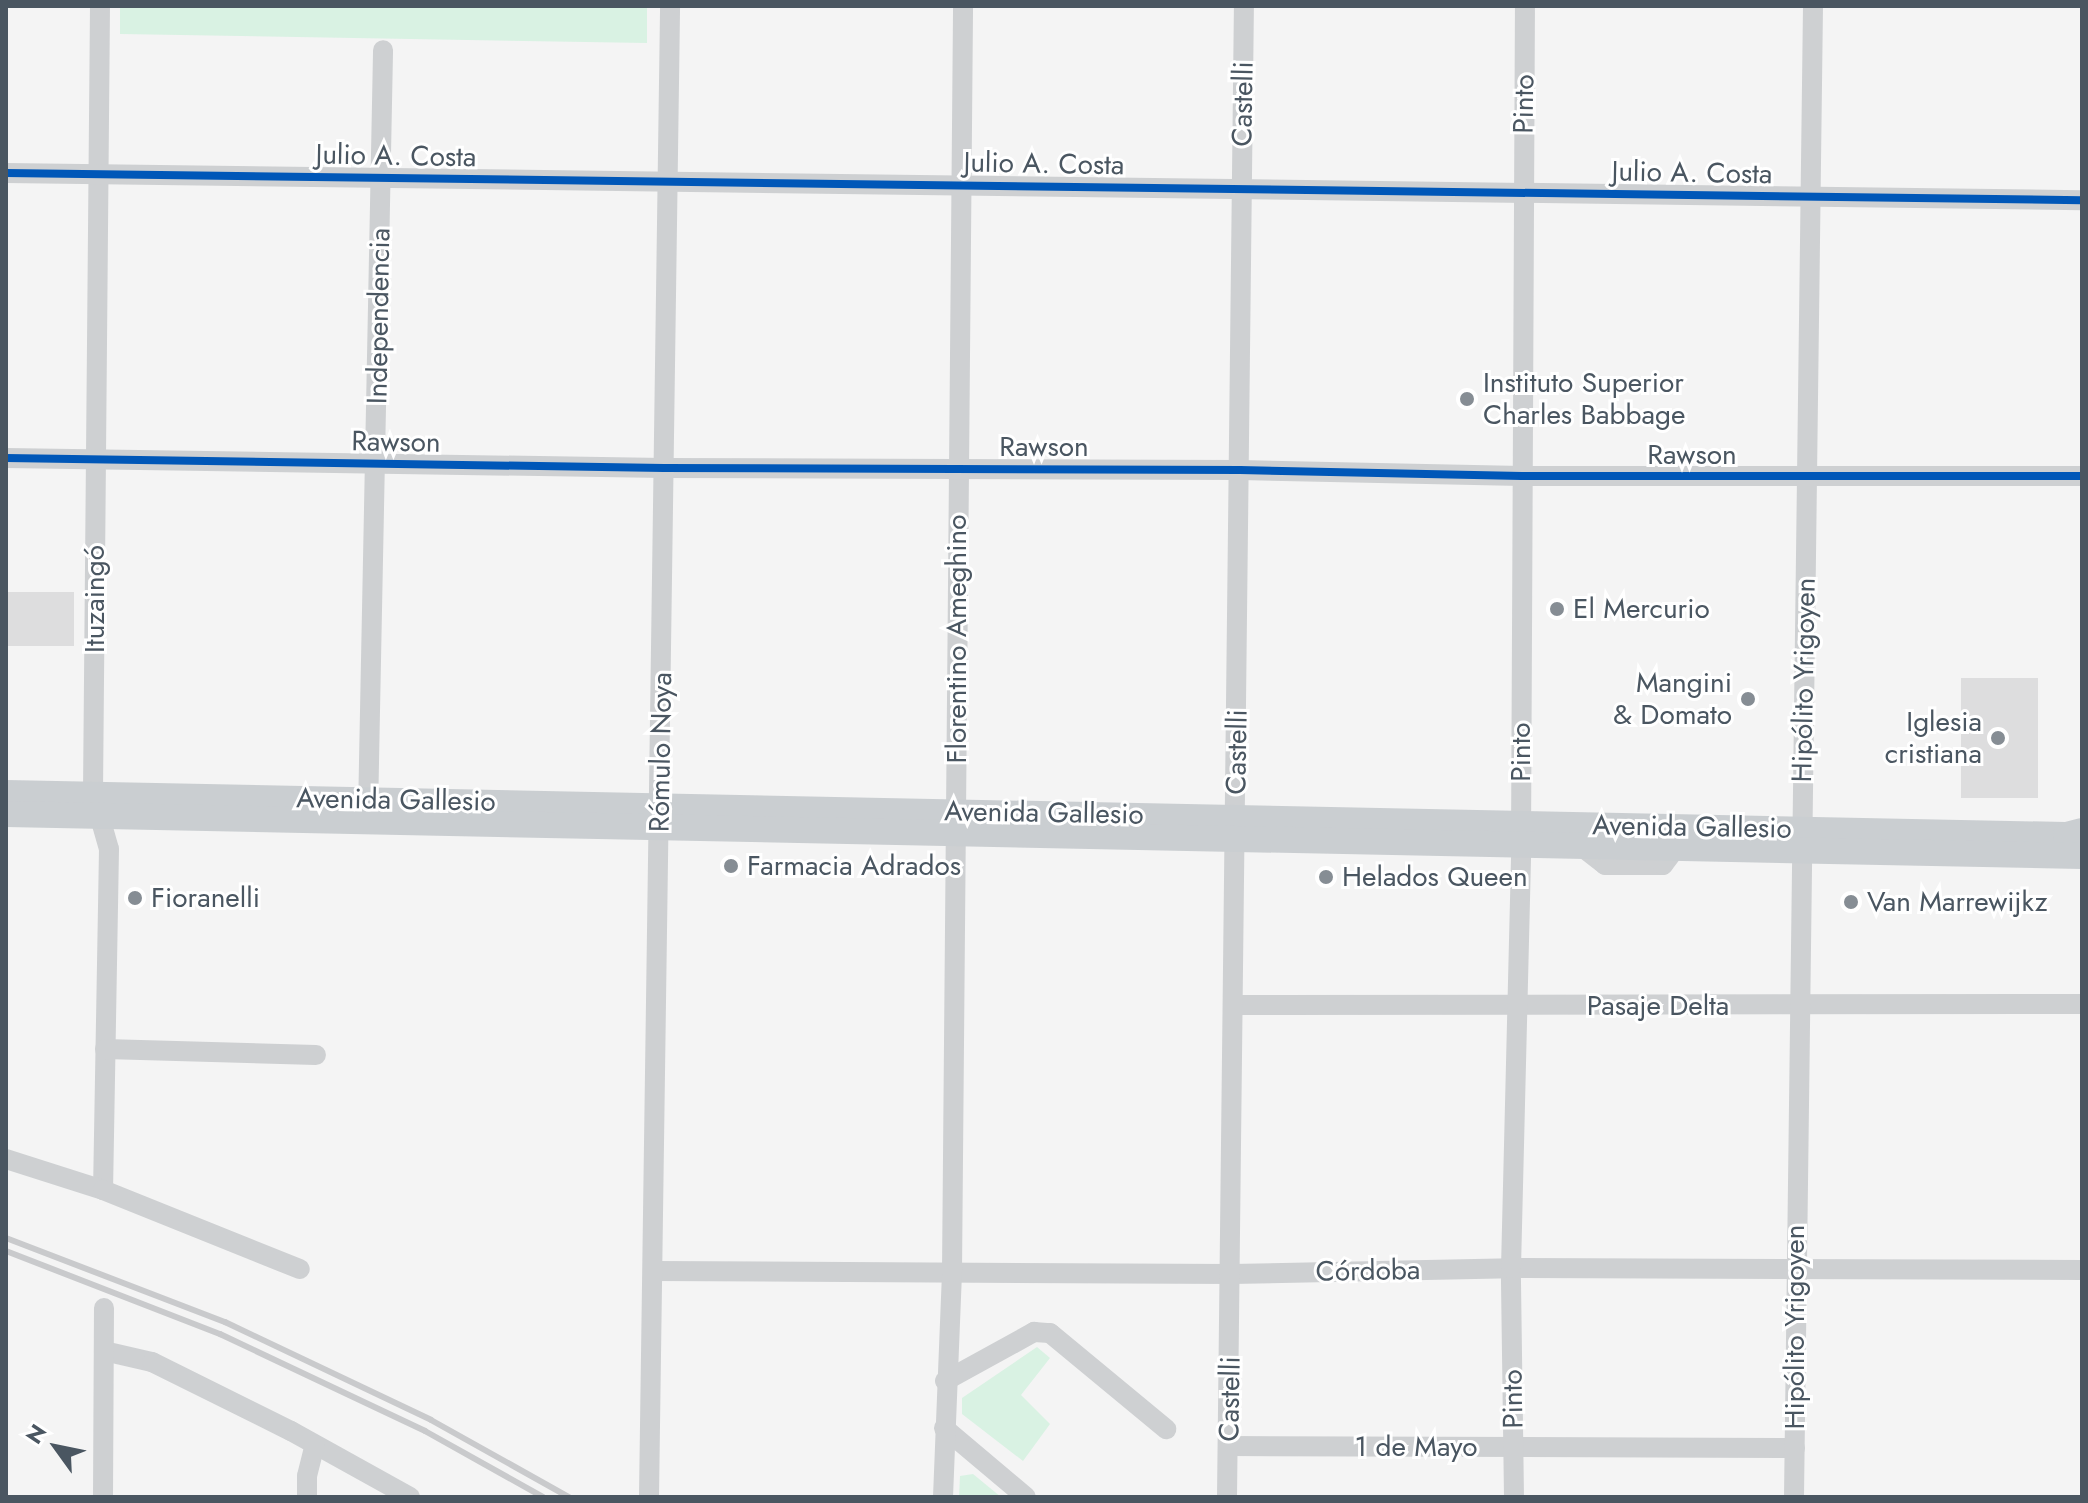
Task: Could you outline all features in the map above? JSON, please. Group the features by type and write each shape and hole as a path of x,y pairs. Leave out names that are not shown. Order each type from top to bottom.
{"main road":[{"name":"Avenida Gallesio","path":"6,793 96,804 1802,840 2082,856"},
{"name":"Avenida Gallesio","path":"6,814 96,804"},
{"name":"Avenida Gallesio","path":"1521,834 1581,846 1676,848 1802,840 2066,835 2082,831"}],"street":[{"name":"Ituzaingó","path":"100,6 96,804 109,849 103,1190"},
{"name":"Rómulo Noya","path":"649,1497 670,6"},
{"name":"Florentino Ameghino","path":"943,1497 945,1381 952,1272 963,6"},
{"name":"Castelli","path":"1227,1497 1232,1274 1244,6"},
{"name":"Pinto","path":"1514,1497 1511,1268 1521,834 1525,6"},
{"name":"Hipólito Yrigoyen","path":"1794,1497 1813,6"},
{"name":"Independencia","path":"368,810 383,50"},
{"name":"Julio A. Costa","path":"6,173 2082,200"},
{"name":"Rawson","path":"6,458 664,468 1240,470 1522,476 2082,476"},
{"name":"Pasaje Delta","path":"1234,1005 2082,1004"},
{"path":"105,1049 316,1055"},
{"path":"6,1159 103,1190 300,1269"},
{"name":"Córdoba","path":"654,1271 1232,1274 1511,1268 2082,1270"},
{"path":"103,1497 104,1308"},
{"path":"945,1381 1034,1332 1050,1333 1166,1429"},
{"path":"104,1351 152,1362 410,1497"},
{"path":"944,1428 1026,1497"},
{"path":"307,1497 307,1476 315,1445"},
{"name":"1 de Mayo","path":"1230,1446 1795,1448"}],"green space":[{"path":"120,6 647,6 647,43 120,34"},
{"path":"1037,1347 1050,1358 1021,1395 1050,1424 1023,1461 962,1414 962,1398"},
{"path":"973,1474 1001,1497 959,1497 960,1476"}],"building":[{"path":"6,592 74,592 74,646 6,646"},
{"name":"Iglesia cristiana","path":"1961,678 2038,678 2038,798 1961,798"}],"railway":[{"path":"6,1238 225,1322 431,1420 569,1497"},
{"path":"6,1251 220,1334 425,1431 543,1497"}],"cycle path":[{"path":"6,173 2082,200"},
{"path":"6,458 664,468 1240,470 1522,476 2082,476"}],"place":[{"name":"Instituto Superior Charles Babbage","path":"1467,399"},
{"name":"El Mercurio","path":"1557,609"},
{"name":"Mangini & Domato","path":"1748,699"},
{"name":"Iglesia cristiana","path":"1998,738"},
{"name":"Farmacia Adrados","path":"731,866"},
{"name":"Helados Queen","path":"1326,877"},
{"name":"Fioranelli","path":"135,898"},
{"name":"Van Marrewijkz","path":"1851,902"}]}
